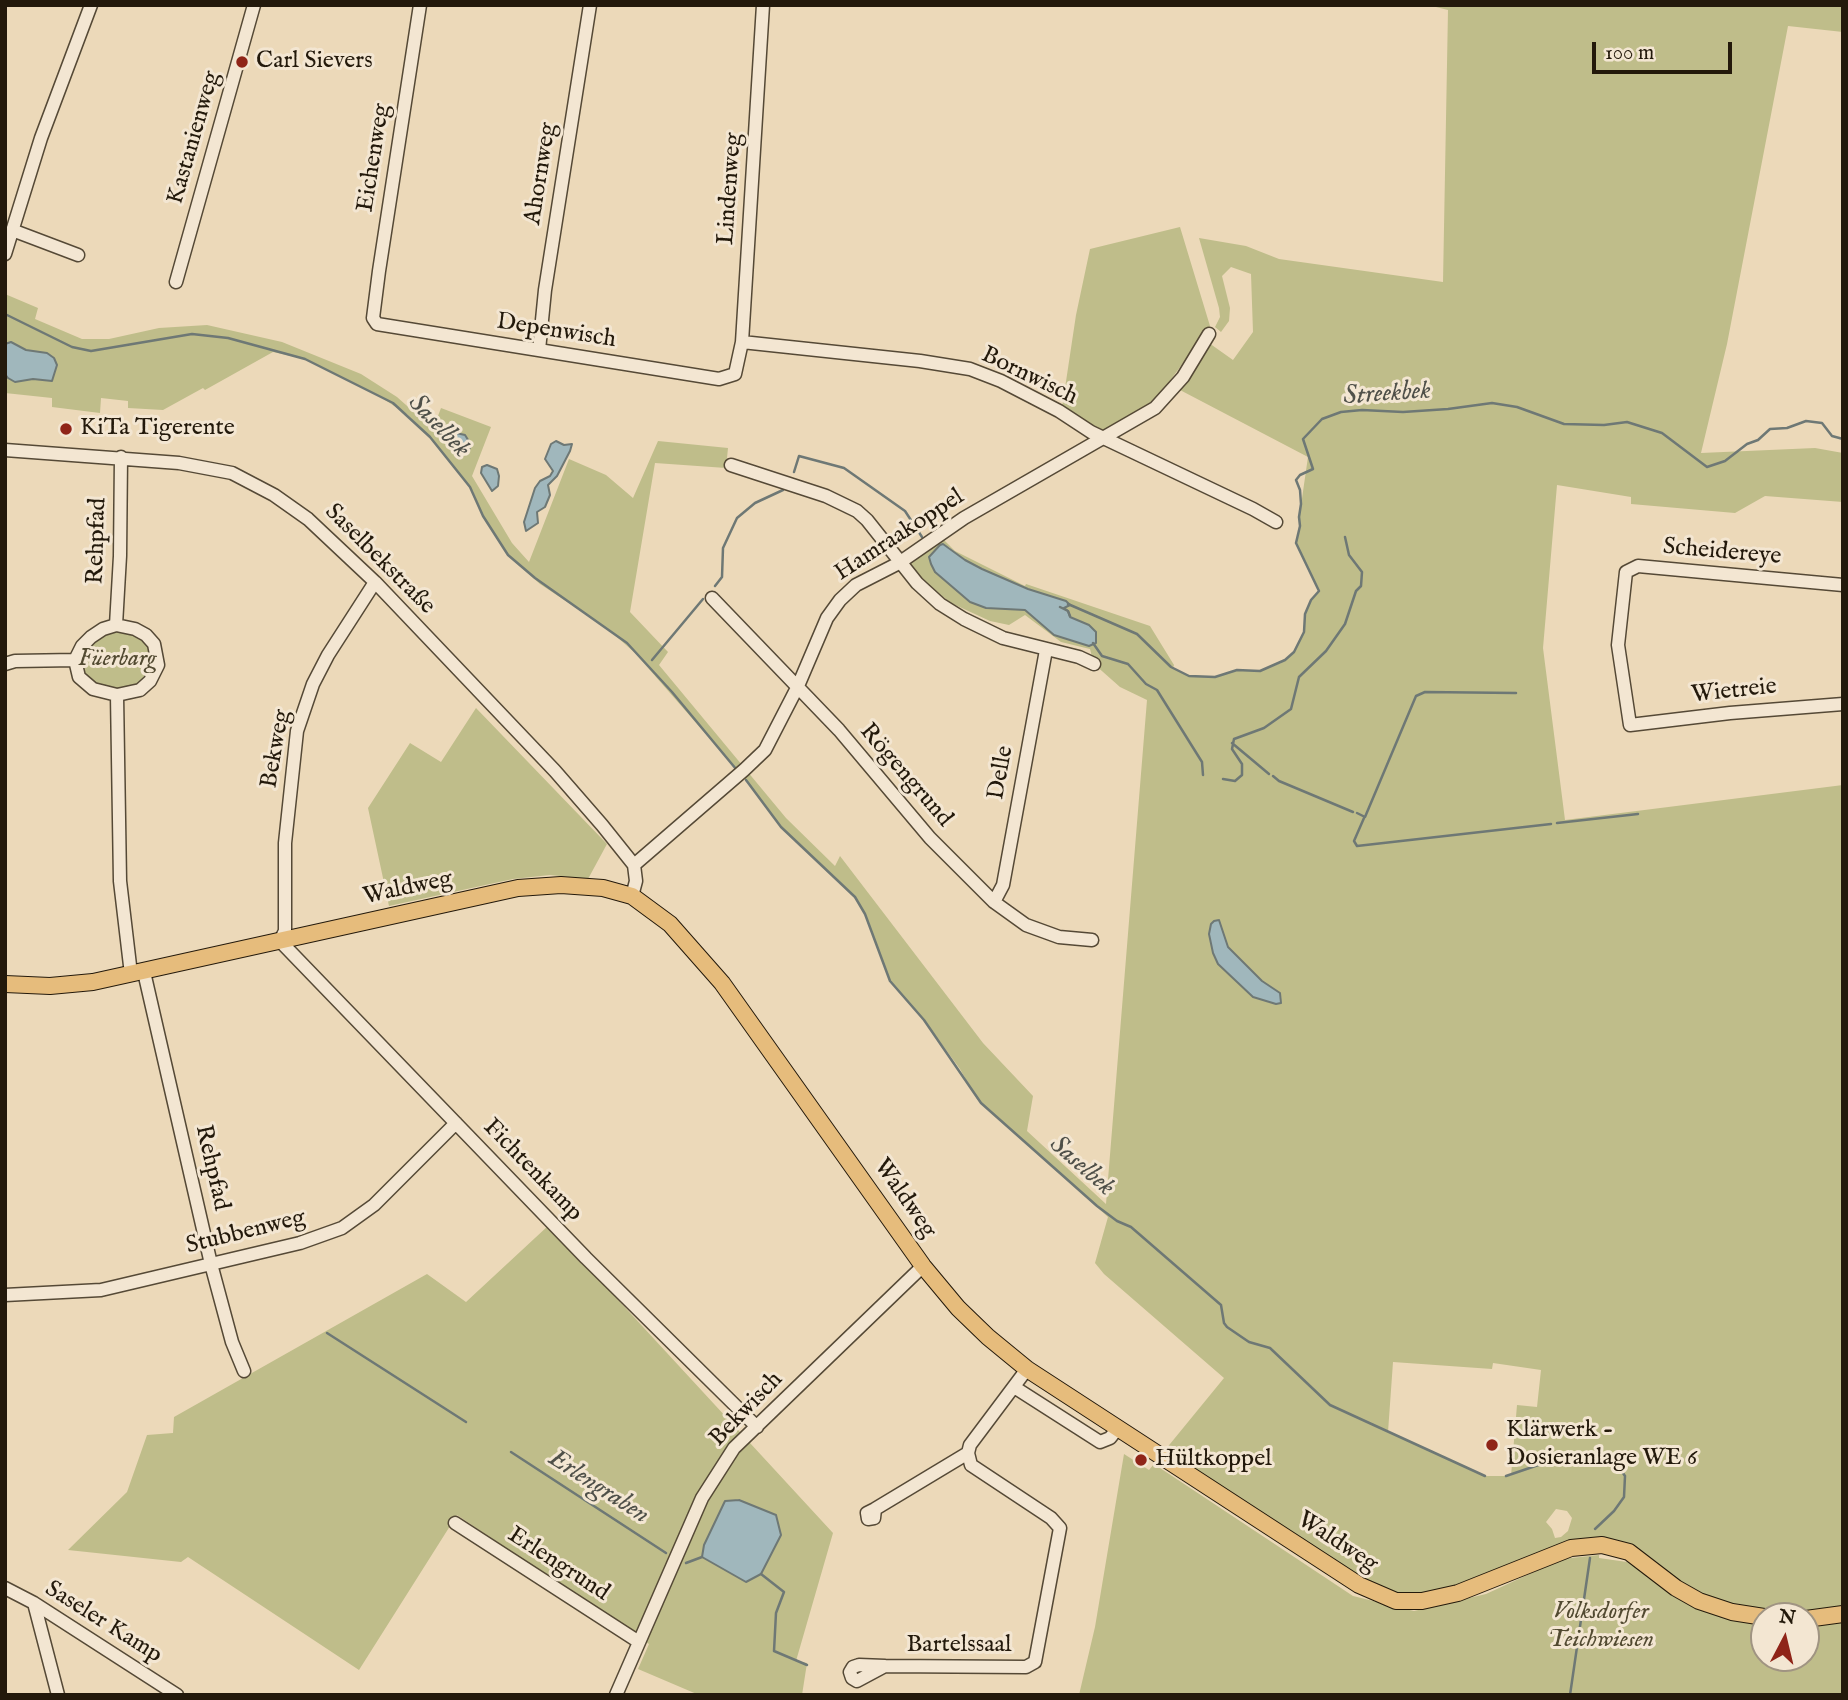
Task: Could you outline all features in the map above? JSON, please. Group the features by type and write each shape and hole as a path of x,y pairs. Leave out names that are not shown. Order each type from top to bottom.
{"main road":[{"name":"Waldweg","path":"5,984 50,986 93,982 518,888 561,885 603,888 632,896 670,924 722,983 923,1266 958,1308 988,1337 1027,1369 1359,1585 1383,1597 1409,1602 1448,1596 1560,1551 1592,1545 1629,1552 1676,1588 1710,1606 1750,1615"},
{"path":"1820,1617 1843,1614"}],"street":[{"path":"5,254 41,138 91,5"},
{"name":"Kastanienweg","path":"176,282 254,5"},
{"name":"Eichenweg","path":"373,318 420,5"},
{"name":"Ahornweg","path":"539,350 545,290 590,5"},
{"name":"Lindenweg","path":"735,374 742,342 763,5"},
{"path":"12,230 78,255"},
{"name":"Depenwisch","path":"373,318 377,324 719,379 735,374"},
{"name":"Hamraakoppel","path":"634,865 765,750 798,686 827,618 840,600 856,585 899,562 964,518 1155,408 1183,377 1209,334"},
{"name":"Bornwisch","path":"742,342 970,369 1001,381 1105,439 1276,522"},
{"name":"Saselbekstraße","path":"5,450 178,463 232,473 274,495 308,519 375,582 555,771 634,865"},
{"name":"Rehpfad","path":"116,625 121,457"},
{"path":"731,465 848,505 867,520 917,583 940,604 997,635 1079,657 1094,664"},
{"name":"Scheidereye","path":"1630,726 1618,645 1626,572 1638,566 1843,586"},
{"name":"Bekweg","path":"280,941 285,931 285,843 297,731 313,684 328,655 375,582"},
{"name":"Rögengrund","path":"712,598 798,686 930,838 994,902 1026,925 1059,937 1092,940"},
{"path":"116,625 135,628 146,635 154,644 158,665 150,681 140,690 117,695 93,689 79,677 75,660 91,636 103,628 116,625"},
{"name":"Delle","path":"994,902 1003,885 1046,650"},
{"path":"5,664 15,661 75,660"},
{"name":"Rehpfad","path":"117,695 120,881 137,973 211,1264 232,1342 244,1371"},
{"name":"Wietreie","path":"1630,726 1730,713 1843,704"},
{"path":"632,896 636,881 634,865"},
{"name":"Fichtenkamp","path":"280,941 586,1258 757,1427"},
{"name":"Stubbenweg","path":"5,1295 101,1290 300,1243 342,1228 372,1207 456,1123"},
{"name":"Bekwisch","path":"616,1695 702,1498 734,1448 923,1266"},
{"path":"875,1509 968,1453 970,1445 1027,1369"},
{"path":"1014,1387 1100,1442 1110,1438 1118,1428"},
{"name":"Bartelssaal","path":"885,1667 1026,1667 1032,1665 1037,1658 1060,1535 1057,1524 971,1465 968,1453"},
{"name":"Erlengrund","path":"455,1523 639,1642"},
{"name":"Saseler Kamp","path":"5,1588 34,1602 177,1695"},
{"path":"34,1602 58,1695"}],"green space":[{"path":"1428,5 1843,5 1843,32 1788,26 1727,344 1701,453 1815,448 1843,453 1843,502 1765,496 1735,513 1631,504 1631,497 1557,485 1543,648 1565,820 1843,785 1843,1614 1820,1615 1820,1602 1750,1602 1750,1614 1732,1612 1602,1545 1458,1593 1396,1601 1161,1455 1224,1378 1104,1274 1095,1263 1108,1217 977,1099 960,1069 924,1020 890,981 865,914 851,892 781,827 746,780 635,653 608,629 540,584 508,556 483,516 473,491 430,437 408,415 376,394 305,359 273,352 163,410 128,408 128,401 101,398 100,413 52,407 52,398 5,393 5,294 38,308 35,319 82,339 109,339 159,328 207,325 282,342 361,374 397,397 433,429 441,408 491,427 472,476 512,543 529,562 569,459 606,475 633,498 658,441 728,448 726,468 655,463 630,612 668,652 659,665 786,818 835,866 840,856 983,1043 1033,1096 1027,1131 1106,1204 1147,700 1120,687 1094,664 1090,649 1061,642 1025,615 1009,625 990,621 951,603 919,578 911,568 911,563 943,539 955,551 1025,586 1026,584 1150,626 1174,665 1173,668 1189,676 1215,677 1237,670 1260,671 1281,663 1294,652 1305,631 1304,618 1310,602 1319,591 1296,543 1308,457 1180,390 1209,343 1233,360 1253,332 1251,274 1231,267 1222,276 1230,308 1229,321 1221,332 1215,327 1220,317 1219,308 1199,238 1246,246 1279,259 1443,282 1448,10","holes":["940,545 949,547 982,569 1028,589 1066,601 1063,608 1068,611 1070,617 1089,625 1089,646 1054,635 1025,610 986,608 970,602 935,572 931,564 929,557","1393,1362 1492,1369 1493,1363 1541,1370 1537,1407 1517,1405 1511,1476 1485,1476 1388,1432","1556,1509 1567,1511 1572,1518 1568,1531 1555,1538 1546,1522"]},
{"path":"1180,227 1210,326 1153,404 1103,431 1062,408 1076,315 1090,249"},
{"name":"Füerbarg","path":"116,630 134,632 149,646 152,668 138,686 117,691 96,685 84,674 81,664 85,651 101,635"},
{"path":"476,708 607,844 588,879 550,875 513,879 389,906 368,808 410,743 441,762"},
{"path":"549,1225 833,1533 796,1661 807,1663 802,1695 699,1695 638,1669 649,1644 457,1515 359,1670 188,1557 181,1562 68,1550 127,1492 147,1435 173,1433 174,1417 427,1274 466,1302"},
{"name":"Volksdorfer Teichwiesen","path":"1124,1454 1149,1470 1154,1464 1353,1596 1414,1611 1486,1594 1562,1559 1599,1555 1599,1558 1627,1562 1684,1598 1750,1619 1750,1672 1820,1672 1820,1624 1843,1621 1843,1695 1079,1695 1095,1627"}],"water":[{"path":"11,342 26,350 47,353 54,358 57,365 52,381 33,379 15,382 8,378 5,374 5,344"},
{"path":"456,433 465,435 470,443 470,448 461,453 450,447 449,438"},
{"path":"556,441 564,445 572,444 570,451 557,476 548,485 550,495 545,507 537,512 538,523 526,531 524,522 535,488 553,471 545,459 551,444"},
{"path":"487,465 497,469 499,476 498,486 492,491 481,473 482,467"},
{"path":"943,544 982,569 1028,589 1066,601 1070,605 1064,608 1070,617 1089,625 1096,632 1096,643 1089,646 1054,635 1025,610 986,608 970,602 935,572 931,564 929,557"},
{"path":"1219,920 1228,947 1262,981 1280,993 1281,1003 1253,997 1218,964 1209,934 1211,924"},
{"path":"739,1500 776,1515 781,1535 761,1574 746,1582 702,1557 704,1545 725,1501"}],"waterway":[{"name":"Saselbek","path":"5,314 72,347 91,351 192,334 228,338 305,359 393,403 430,437 470,487 483,516 508,555 535,578 627,643 736,769"},
{"name":"Streekbek","path":"1068,604 1137,634 1171,667 1189,676 1215,677 1237,670 1260,671 1285,660 1294,652 1304,632 1305,614 1311,600 1319,591 1296,543 1301,504 1296,480 1313,469 1303,439 1322,419 1341,412 1403,412 1492,403 1517,407 1564,424 1604,425 1627,422 1662,433 1707,467 1725,461 1770,429 1787,428 1806,421 1822,423 1832,436 1843,439"},
{"name":"Streekbek","path":"794,472 799,456 844,468 905,511 922,537"},
{"name":"Streekbek","path":"715,586 722,577 723,548 737,518 755,503 783,490"},
{"path":"1223,779 1235,781 1242,775 1242,764 1232,749 1234,739 1264,728 1291,709 1299,677 1326,651 1345,624 1356,591 1361,586 1362,572 1349,555 1345,537"},
{"name":"Streekbek","path":"652,660 703,599"},
{"path":"1060,607 1068,611 1070,616"},
{"path":"1093,643 1102,656 1128,664 1146,684 1157,690 1202,762 1203,775"},
{"path":"1357,813 1365,817 1416,696 1425,692 1516,693"},
{"path":"1232,743 1269,774"},
{"path":"1273,776 1353,812"},
{"name":"Saselbek","path":"746,780 781,827 855,897 865,914 890,981 924,1020 981,1103 1097,1206 1117,1221 1131,1227 1221,1305 1227,1327 1249,1342 1270,1348 1330,1405 1485,1476"},
{"path":"1557,823 1638,814"},
{"path":"1364,818 1354,841 1357,846 1551,824"},
{"name":"Erlengraben","path":"327,1333 466,1422"},
{"name":"Erlengraben","path":"511,1452 666,1553"},
{"name":"Saselbek","path":"1569,1455 1606,1459 1618,1466 1625,1476 1624,1497 1595,1529"},
{"name":"Saselbek","path":"1506,1476 1559,1458"},
{"name":"Erlengraben","path":"686,1563 702,1557"},
{"name":"Saselbek","path":"1570,1695 1590,1558"},
{"path":"761,1574 784,1592 776,1613 774,1651 807,1665"}],"place":[{"name":"Carl Sievers","path":"242,62"},
{"name":"KiTa Tigerente","path":"66,429"},
{"name":"Klärwerk - Dosieranlage WE 6","path":"1492,1445"},
{"name":"Hültkoppel","path":"1141,1460"}]}
